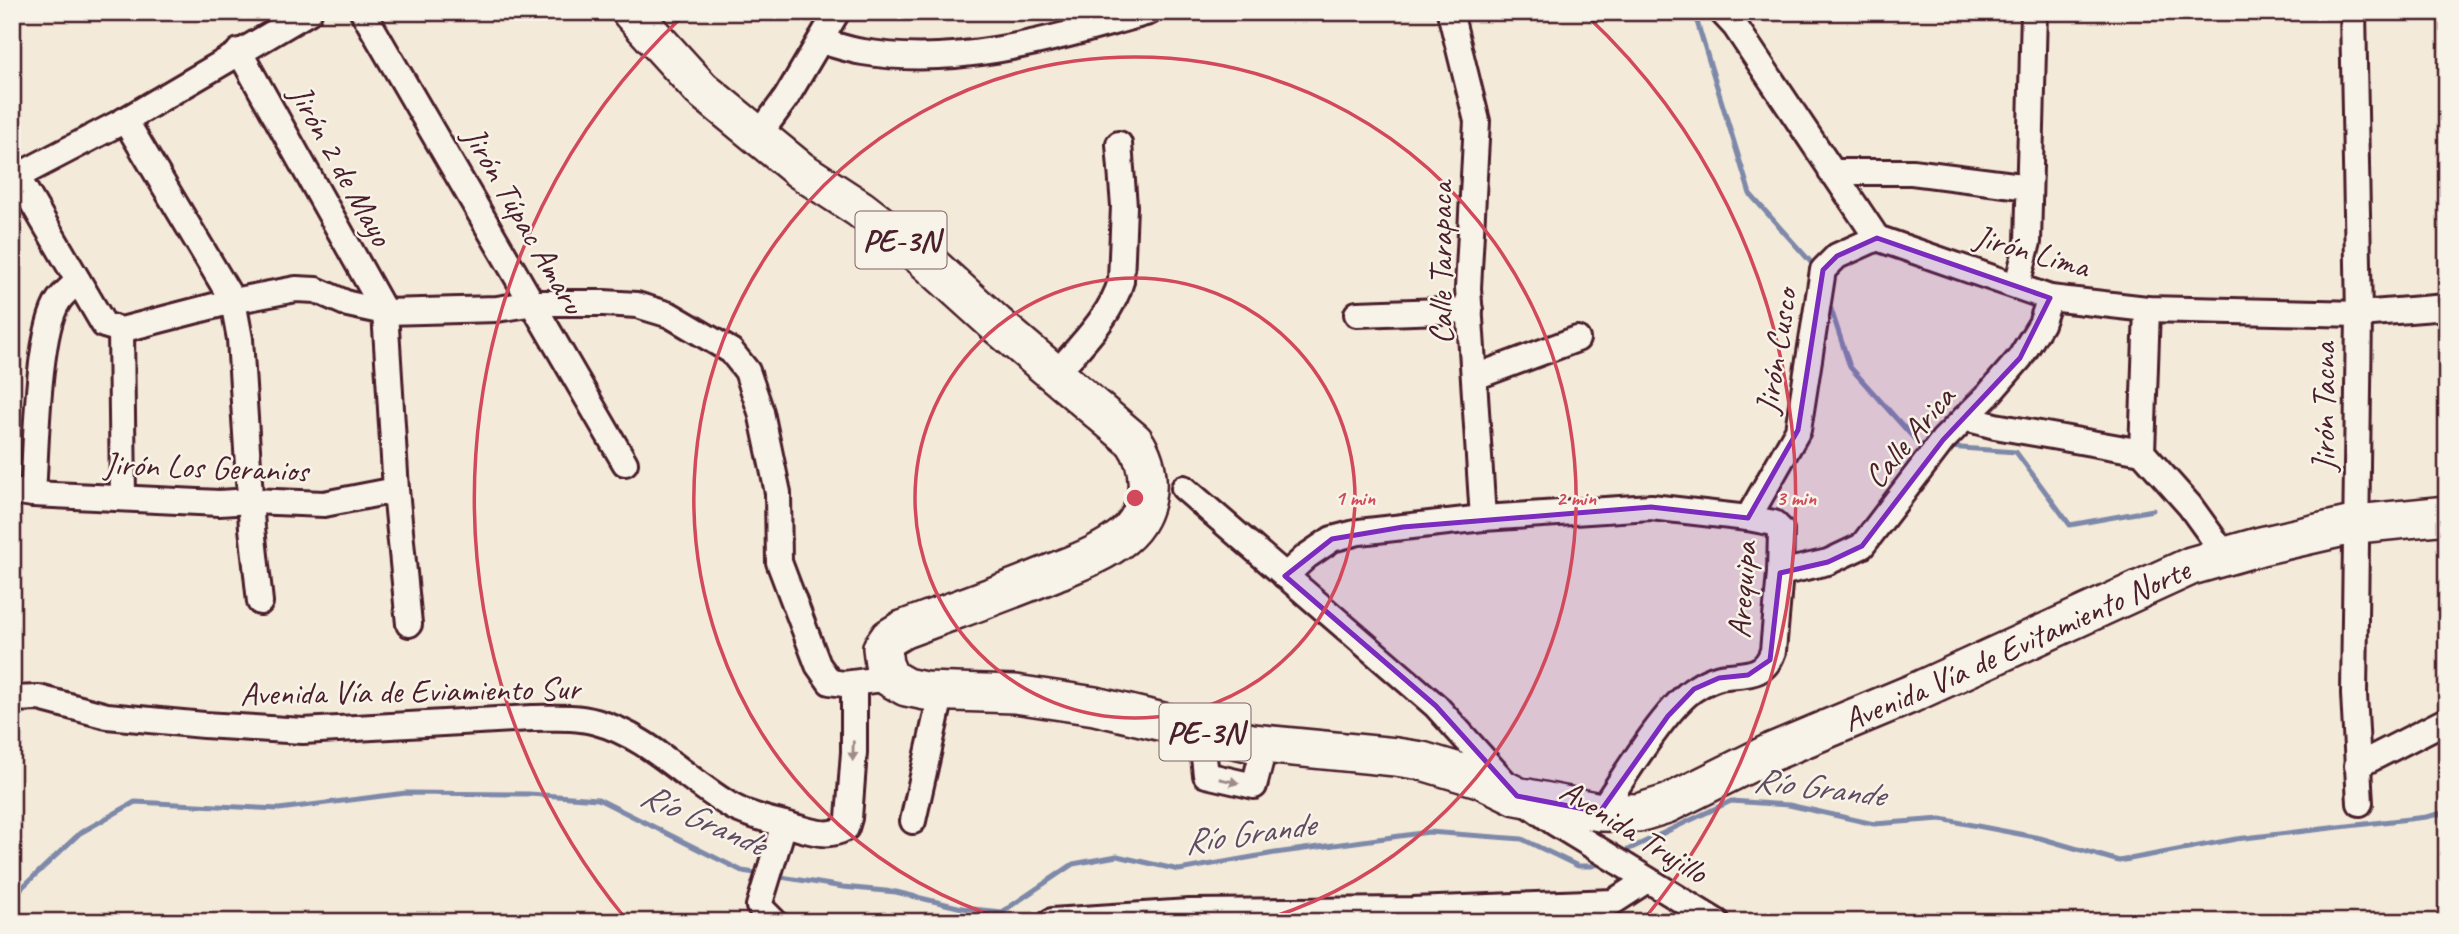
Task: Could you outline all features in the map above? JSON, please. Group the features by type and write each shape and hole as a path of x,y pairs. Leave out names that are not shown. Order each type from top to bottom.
{"highway":[{"name":"PE-3N","path":"631,12 701,89 800,170 860,209 922,257 1134,441 1142,453 1148,485 1146,500 1139,517 1124,536 1092,556 1006,592 902,630 889,638 882,648 884,664 890,678 906,687 925,691 1015,694 1095,706 1265,744 1422,761 1482,779 1517,796"},
{"name":"Avenida Vía de Evitamiento Norte","path":"1517,796 1598,830 1667,804 1773,752 1911,694 2191,566 2357,524 2447,515"}],"street":[{"path":"309,12 125,120 15,177 104,325 121,330 233,301 296,289 316,290 348,304 385,312 497,309 534,303 637,305 670,315 731,351 747,371 761,412 778,493 779,562 818,665 830,681 844,684 890,678"},
{"name":"Jirón Túpac Amaru","path":"363,12 625,463"},
{"path":"758,136 837,12"},
{"path":"821,41 863,52 952,56 1075,34 1149,12"},
{"name":"Calle Tarapaca","path":"1451,12 1476,121 1468,288 1483,518"},
{"path":"1722,12 1735,26 1877,238"},
{"path":"2017,285 2028,242 2034,12"},
{"name":"Jirón Tacna","path":"2353,12 2359,314 2354,694 2360,803"},
{"name":"Jirón 2 de Mayo","path":"239,51 385,312"},
{"path":"125,120 233,301 240,339 260,602"},
{"path":"1055,375 1107,312 1118,293 1125,206 1119,144"},
{"path":"1831,172 1912,172 2029,187"},
{"name":"Jirón Lima","path":"1877,238 2050,298 2147,309 2359,314 2447,307"},
{"name":"Jirón Cusco","path":"1748,519 1798,430 1823,270 1837,256 1877,238"},
{"path":"23,493 50,323 59,301 78,281"},
{"name":"Calle Arica","path":"1780,573 1828,562 1862,546 1943,439 1988,396 2020,358 2041,324 2050,298"},
{"path":"2143,452 2147,309"},
{"path":"1357,314 1469,310"},
{"path":"385,312 396,490 410,624"},
{"path":"121,330 123,498"},
{"path":"1475,377 1577,339"},
{"path":"1965,418 1995,426 2143,452 2190,506 2226,556"},
{"path":"1184,488 1436,706 1517,796"},
{"name":"Jirón Los Geranios","path":"23,493 219,503 251,500 324,504 396,490"},
{"path":"1285,576 1307,555 1332,539 1359,532 1483,518 1651,507 1748,519"},
{"name":"Arequipa","path":"1598,830 1668,716 1694,690 1719,678 1748,676 1770,660 1780,573 1781,530 1774,523 1748,519"},
{"name":"Avenida Vía de Eviamiento Sur","path":"12,699 39,698 107,716 303,731 532,718 568,718 597,722 638,740 736,808 782,831 820,834 836,833 846,828 849,818 854,752 854,683"},
{"path":"913,821 942,691"},
{"path":"2357,766 2447,720"},
{"name":"Avenida Trujillo","path":"1598,830 1643,877 1717,922"},
{"path":"767,914 782,831"},
{"path":"1052,921 1189,912 1400,911 1613,902 1643,877"}],"highlighted area":[{"path":"1877,238 2050,298 2020,358 1943,440 1862,546 1828,562 1780,573 1770,660 1748,675 1719,678 1694,689 1668,716 1600,812 1517,796 1436,706 1285,576 1332,539 1403,527 1651,507 1748,518 1798,430 1823,270 1837,256"}],"waterway":[{"path":"1694,12 1750,194 1817,269"},
{"path":"1828,300 1850,367 1920,445"},
{"path":"1948,447 2016,452 2070,525 2153,510"},
{"name":"Río Grande","path":"12,897 80,833 135,802 279,809 406,793 529,794 598,799 742,871 762,874"},
{"name":"Río Grande","path":"1621,853 1731,801 1789,805 1874,824 1941,819 2040,838 2119,861 2236,839 2426,817 2447,812"},
{"name":"Río Grande","path":"775,876 896,892 962,908 1002,912 1073,864 1117,856 1179,870 1275,853 1429,832 1522,839 1578,866 1592,866 1602,862"}]}
